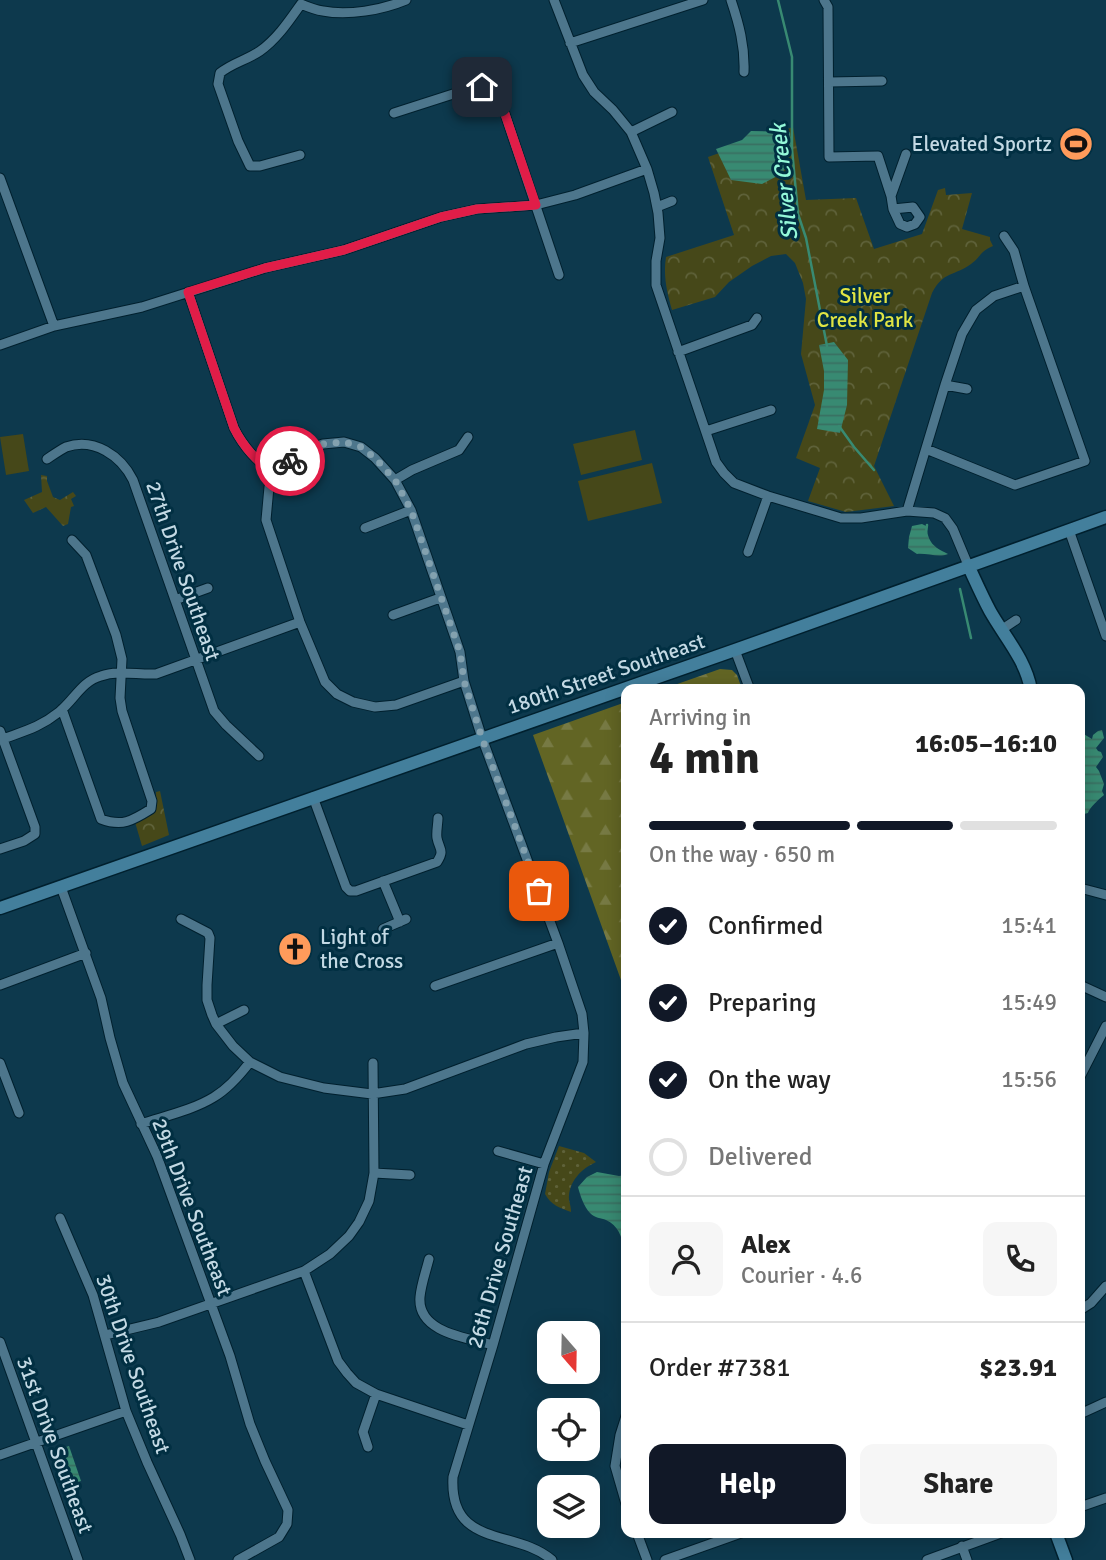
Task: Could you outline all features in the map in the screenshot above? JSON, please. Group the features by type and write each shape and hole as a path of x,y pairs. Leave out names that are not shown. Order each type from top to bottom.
{"street":[{"path":"300,155 260,166 250,166 218,84 220,73 228,66 259,52 279,33 300,2 324,11 351,12 374,10 406,0"},
{"path":"554,0 583,75 594,92 631,132 647,169 657,207 660,238 656,285 716,462 734,483 841,518 908,511 934,513 945,518 953,529 989,610 1030,684"},
{"path":"570,43 704,0"},
{"path":"732,0 741,31 744,72"},
{"path":"824,0 828,7 829,157 878,156 891,196 892,209"},
{"path":"829,82 882,81"},
{"path":"394,113 478,86 486,88 496,96 502,105 559,275"},
{"path":"631,132 672,112"},
{"path":"891,196 906,154"},
{"path":"0,345 54,326 142,307 265,268 344,250 441,217 477,209 536,205 575,195 647,169"},
{"path":"0,178 54,326"},
{"path":"657,207 672,201"},
{"path":"926,449 1015,485 1085,461 1014,251 1004,236"},
{"path":"908,511 962,334 976,310 994,296 1024,286"},
{"path":"188,292 240,441 256,460 275,475 269,487 266,520 300,622 325,682 337,694 375,707 396,705 464,681"},
{"path":"678,352 752,325 757,318"},
{"path":"945,385 967,389"},
{"path":"706,432 771,410"},
{"path":"395,480 459,450 468,437"},
{"name":"26th Drive Southeast","path":"275,475 286,463 302,453 323,444 344,442 361,447 395,480 411,510 460,652 464,681 482,738 582,1014 583,1062 544,1164 453,1478 452,1492 460,1513 469,1524 488,1534 527,1546 552,1560"},
{"name":"27th Drive Southeast","path":"47,459 67,447 86,445 115,456 126,467 133,480 214,711 259,756"},
{"path":"748,552 768,496"},
{"path":"365,528 411,510"},
{"name":"180th Street Southeast","path":"637,684 1106,517"},
{"path":"1069,530 1106,636"},
{"path":"62,709 101,819 115,824 134,819 151,809 152,801 122,711 122,659 116,635 86,555 72,540"},
{"path":"175,600 208,588"},
{"path":"393,615 440,598"},
{"path":"1002,630 1016,620"},
{"path":"0,849 24,841 35,834 35,827 1,737 39,727 62,709 84,685 99,676 122,673 156,674 300,622"},
{"path":"735,650 748,684"},
{"name":"180th Street Southeast","path":"0,908 621,690"},
{"path":"313,797 346,887 350,891 437,862 441,857 437,838 438,818"},
{"path":"383,881 403,921 383,929"},
{"name":"29th Drive Southeast","path":"61,887 101,998 123,1083 157,1156 230,1356 250,1424 288,1510 287,1524 279,1537 238,1560"},
{"path":"1085,889 1106,895"},
{"path":"181,919 208,933 210,938 207,1000 216,1024 250,1062 280,1077 324,1088 372,1094 405,1089 526,1044 584,1033"},
{"path":"435,986 558,943"},
{"path":"0,985 86,953"},
{"path":"1085,988 1106,998"},
{"path":"216,1024 244,1010"},
{"path":"1085,1067 1106,1026"},
{"path":"141,1124 217,1096 250,1062"},
{"path":"0,1063 19,1113"},
{"path":"106,1335 159,1322 304,1271 330,1254 349,1236 369,1201 374,1172 373,1063"},
{"path":"498,1151 544,1164"},
{"path":"374,1172 410,1175"},
{"name":"30th Drive Southeast","path":"60,1218 93,1295 126,1411 190,1560"},
{"path":"429,1259 420,1299 422,1312 429,1322 441,1331 493,1345"},
{"path":"304,1271 338,1361 356,1383 376,1394 468,1425"},
{"path":"1085,1307 1106,1286"},
{"name":"31st Drive Southeast","path":"0,1342 78,1560"},
{"path":"368,1447 363,1432 376,1394"},
{"path":"1085,1412 1106,1402"},
{"path":"0,1455 126,1411"},
{"path":"621,1432 615,1466 621,1487"},
{"path":"1085,1505 1106,1498"},
{"path":"639,1538 647,1560"},
{"path":"665,1560 727,1538"},
{"path":"927,1560 986,1538"},
{"path":"1058,1538 1066,1560"},
{"path":"962,1546 967,1560"}],"green space":[{"name":"Silver Creek Park","path":"793,127 806,200 856,198 874,249 922,234 938,190 945,188 946,195 972,193 962,229 990,237 993,246 965,268 945,277 932,293 874,466 894,506 846,512 808,501 820,468 796,458 815,405 801,354 806,299 795,263 786,254 771,256 752,266 729,282 715,297 672,310 670,303 665,277 666,257 734,235 708,157"},
{"path":"635,430 642,460 581,475 573,444"},
{"path":"23,434 29,471 6,475 0,437"},
{"path":"652,463 662,503 588,521 578,481"},
{"path":"41,475 47,476 53,497 60,500 73,492 76,496 71,499 74,506 71,507 68,524 63,526 46,507 33,513 24,500 42,492"},
{"path":"720,669 732,670 740,684 677,684"},
{"path":"621,704 621,980 533,735"},
{"path":"160,791 169,835 142,846 135,822 153,812 156,792"},
{"path":"559,1146 584,1153 596,1162 585,1168 573,1182 569,1193 571,1212 553,1203 545,1194 549,1172"}],"shaded area":[{"path":"751,131 790,132 792,149 783,173 762,184 731,180 716,149 742,140"},
{"path":"834,342 848,360 847,405 840,433 817,429 824,390 819,345"},
{"path":"912,526 926,526 932,543 948,554 917,554 908,548"},
{"path":"1102,730 1104,738 1096,748 1103,757 1096,767 1104,784 1104,795 1085,814 1085,735 1092,739"},
{"path":"597,1172 621,1176 621,1236 610,1222 596,1217 586,1208 578,1187 587,1177"},
{"path":"69,1446 81,1481 68,1485 53,1451"}],"waterway":[{"name":"Silver Creek","path":"778,0 792,57 792,149 798,214 806,238 827,346"},
{"name":"Silver Creek","path":"839,426 874,470"},
{"name":"Silver Creek","path":"926,533 927,525"},
{"name":"Silver Creek","path":"960,589 971,638"}],"way so far":[{"path":"290,461 323,444 344,442 361,447 395,480 411,510 460,652 464,681 482,738 539,891"}],"place":[{"name":"Elevated Sportz","path":"1076,144"},
{"name":"Light of the Cross","path":"295,949"}],"route":[{"path":"290,461 275,475 256,460 240,441 188,292 265,268 344,250 441,217 477,209 536,205 502,105 496,96 482,87"}]}
